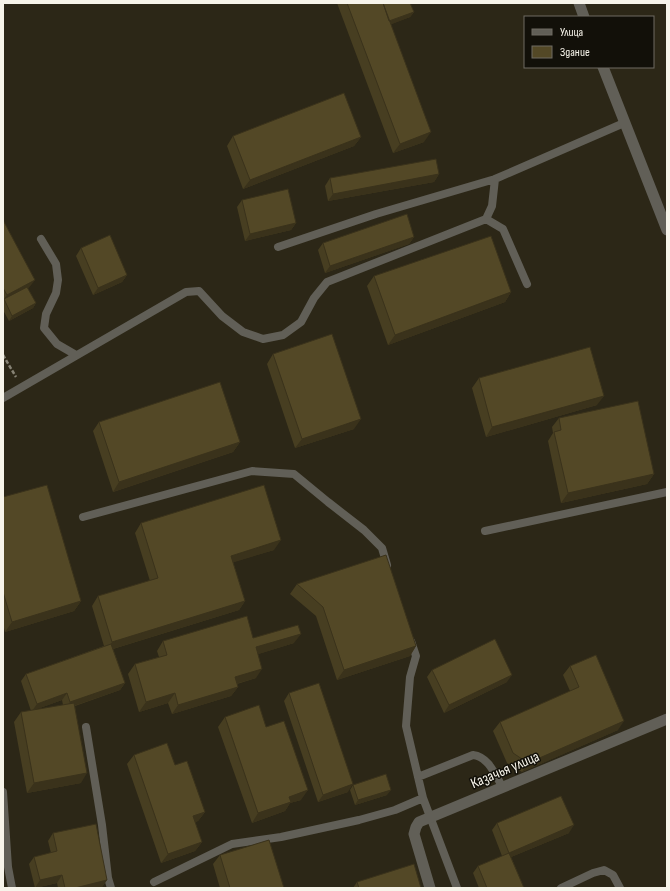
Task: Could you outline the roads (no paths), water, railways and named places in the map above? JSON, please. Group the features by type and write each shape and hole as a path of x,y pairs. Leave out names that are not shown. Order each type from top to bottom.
{"street":[{"path":"579,3 584,16"},
{"path":"603,68 667,230"},
{"name":"Казачья улица","path":"430,888 414,834 419,822 667,718"}],"lane":[{"path":"278,247 376,214 495,179 624,123"},
{"path":"3,398 186,292 199,291 222,316 243,332 263,339 283,335 301,322 314,298 328,282 486,219 492,206 495,179"},
{"path":"486,219 503,229 528,284"},
{"path":"41,238 56,264 58,280 56,293 46,314 44,328 57,344 76,355"},
{"path":"83,517 252,471 294,474 364,530 382,548 389,570"},
{"path":"485,530 667,492"},
{"path":"409,634 416,656 410,677 406,726 423,798 457,888"},
{"path":"86,727 102,825 108,878 111,888"},
{"path":"418,777 473,755 481,756 488,762 503,788"},
{"path":"3,792 8,868 12,888"},
{"path":"154,882 232,844 282,837 359,820 394,810 423,798"},
{"path":"561,888 593,873 604,870 613,875 620,888"}]}
